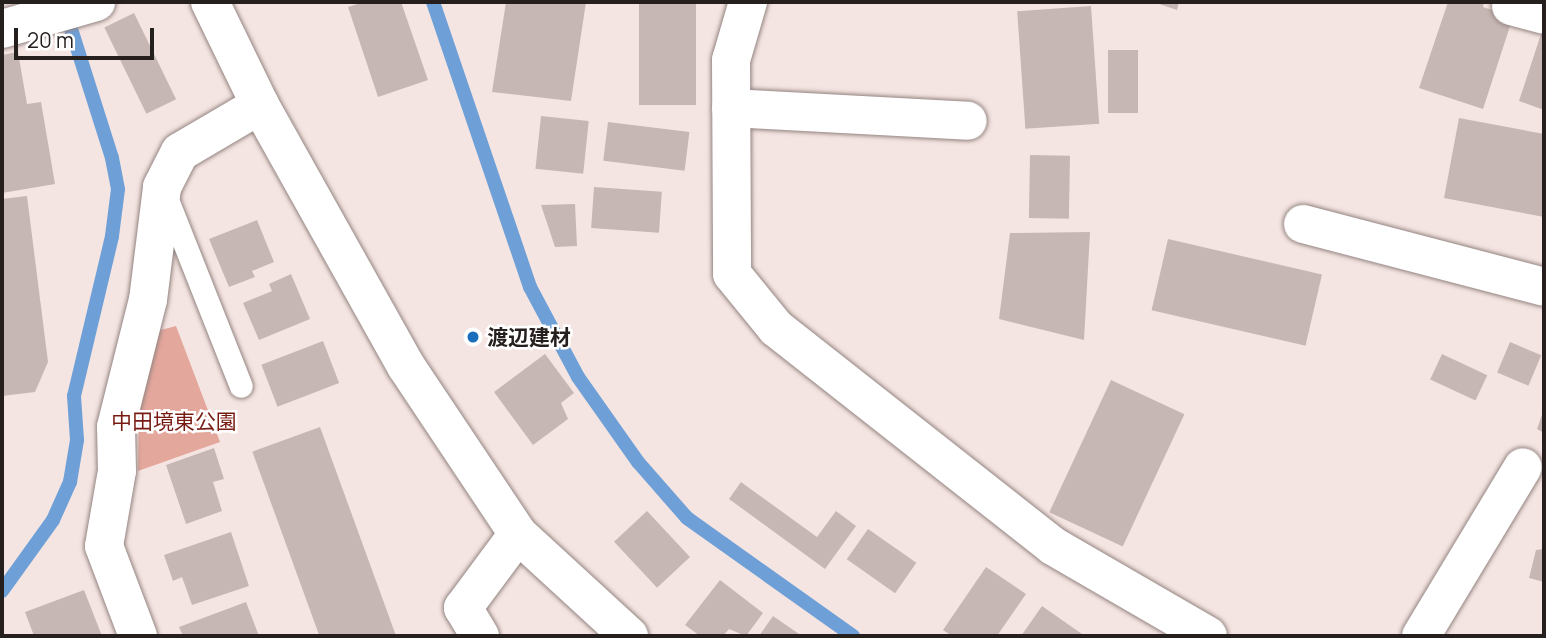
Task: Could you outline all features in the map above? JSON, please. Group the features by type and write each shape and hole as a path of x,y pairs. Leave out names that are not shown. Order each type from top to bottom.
{"street":[{"path":"210,2 260,105 405,366 518,534 629,636"},
{"path":"748,2 731,60 732,274 776,328 1053,546 1208,636"},
{"path":"2,29 90,4"},
{"path":"138,636 104,546 117,471 116,427 148,300 162,187 180,152 260,105"},
{"path":"731,108 968,121"},
{"path":"1303,224 1544,287"},
{"path":"1421,636 1523,467"},
{"path":"480,636 463,608 518,534"}],"lane":[{"path":"162,187 241,386"}],"green space":[{"name":"中田境東公園","path":"176,326 220,442 138,471 139,406 157,331"}],"building":[{"path":"364,2 401,2 428,80 378,97 348,7"},
{"path":"506,2 586,2 571,101 492,92"},
{"path":"639,2 696,2 696,105 639,105"},
{"path":"1153,2 1179,2 1177,10"},
{"path":"1448,2 1484,2 1483,7 1513,17 1483,109 1419,88"},
{"path":"1091,6 1099,124 1025,129 1017,11"},
{"path":"134,13 176,99 146,114 104,27"},
{"path":"1544,25 1544,110 1519,101"},
{"path":"1108,50 1138,50 1138,113 1108,113"},
{"path":"18,52 27,104 41,102 55,184 2,193 2,55"},
{"path":"541,116 589,121 583,174 535,169"},
{"path":"1459,118 1544,134 1544,217 1444,198"},
{"path":"608,122 689,132 685,171 603,161"},
{"path":"1030,155 1070,156 1069,219 1029,218"},
{"path":"594,187 662,192 659,233 591,228"},
{"path":"27,196 48,362 35,392 2,396 2,199"},
{"path":"575,204 577,246 555,247 541,205"},
{"path":"257,220 274,262 252,271 255,277 229,287 209,239"},
{"path":"1090,232 1084,340 999,319 1010,233"},
{"path":"1168,239 1322,275 1306,346 1152,310"},
{"path":"291,274 310,319 259,340 243,303 272,291 269,284"},
{"path":"323,341 339,383 278,407 261,365"},
{"path":"1510,342 1541,355 1528,386 1497,372"},
{"path":"545,354 574,393 561,403 568,419 533,445 494,392"},
{"path":"1442,354 1487,375 1475,401 1430,379"},
{"path":"1111,380 1184,414 1123,547 1049,512"},
{"path":"1544,409 1544,433 1537,429"},
{"path":"320,427 396,636 319,636 252,452"},
{"path":"214,448 224,479 213,482 222,511 186,524 166,465"},
{"path":"741,482 817,537 836,511 856,526 825,569 729,499"},
{"path":"647,511 690,557 657,588 614,542"},
{"path":"868,529 916,563 895,593 847,559"},
{"path":"231,532 249,586 192,605 182,577 173,581 164,555"},
{"path":"1544,549 1544,582 1529,578 1536,550"},
{"path":"986,567 1026,594 997,636 952,636 943,630"},
{"path":"720,580 763,613 746,636 729,629 723,636 700,636 685,625"},
{"path":"84,590 102,636 34,636 25,612"},
{"path":"246,602 259,636 183,636 179,627"},
{"path":"1042,606 1082,634 1081,636 1021,636"},
{"path":"773,616 802,636 759,636"}],"waterway":[{"path":"433,2 530,287 578,377 638,462 687,518 853,636"},
{"path":"2,591 53,520 70,482 77,440 74,396 112,236 118,189 112,158 66,13"}],"place":[{"name":"渡辺建材","path":"473,337"}]}
